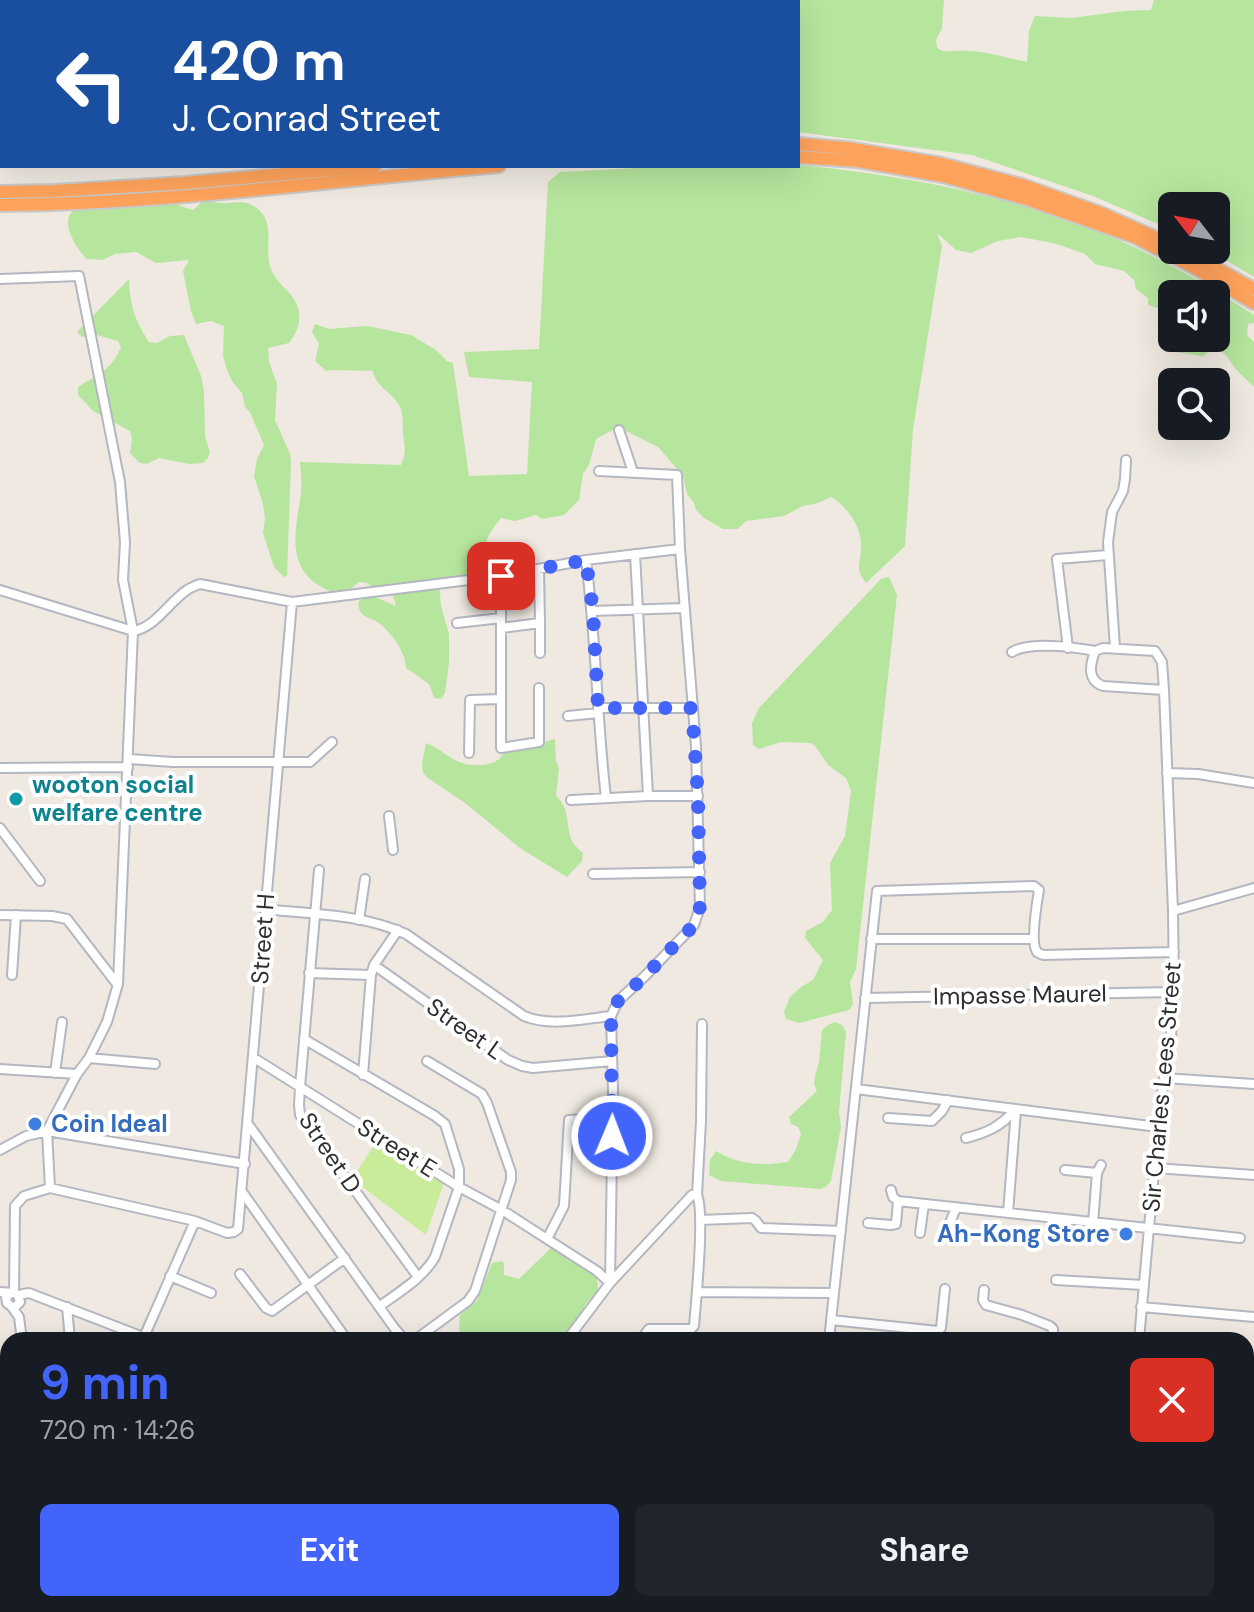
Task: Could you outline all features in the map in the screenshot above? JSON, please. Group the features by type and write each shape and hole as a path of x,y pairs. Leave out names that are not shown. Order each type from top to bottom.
{"highway":[{"path":"800,144 847,148 942,164 1009,181 1103,214 1158,239"},
{"path":"800,157 858,161 943,176 1027,199 1135,237 1254,303"},
{"path":"0,192 185,183 353,168"},
{"path":"0,205 125,200 477,168"},
{"path":"1208,264 1254,289"}],"street":[{"path":"0,279 79,276 120,482 125,542 123,580 133,631 118,984 107,1022 47,1131 50,1188"},
{"path":"619,430 633,472"},
{"path":"1115,648 1108,542 1112,512 1123,491 1126,460"},
{"path":"599,471 677,475 700,872 700,907 694,925 618,1001 611,1016 610,1283"},
{"path":"0,590 139,631 188,589 200,584 292,602 501,576 586,560 680,549"},
{"path":"635,554 648,796"},
{"path":"1068,648 1057,559 1108,555"},
{"path":"586,560 593,611 606,798"},
{"path":"539,569 540,653"},
{"path":"501,576 501,748 539,742 539,688"},
{"name":"Street H","path":"195,1221 227,1233 238,1229 292,602"},
{"path":"593,611 684,608"},
{"path":"457,623 540,623"},
{"name":"Sir Charles Lees Street","path":"1012,652 1023,647 1095,651 1115,648 1155,651 1162,662 1174,992 1139,1332"},
{"path":"1095,651 1091,675 1096,684 1164,690"},
{"path":"469,753 470,700 501,699"},
{"path":"568,716 644,708 692,708"},
{"path":"0,768 173,762 310,762 332,742"},
{"path":"1167,773 1198,774 1254,783"},
{"path":"571,800 698,796"},
{"path":"389,816 393,850"},
{"path":"0,828 40,881"},
{"name":"Street D","path":"319,870 300,1115 418,1277"},
{"path":"593,874 700,872"},
{"path":"359,920 365,879"},
{"path":"830,1332 877,891 1034,886 1039,890 1035,949 1043,955 1174,952"},
{"path":"1173,911 1254,888"},
{"path":"264,909 359,920 398,930 534,1020 549,1022 611,1016"},
{"path":"0,915 67,919 118,984"},
{"path":"12,975 16,915"},
{"path":"363,1075 373,970 398,930"},
{"path":"871,939 1034,939"},
{"path":"309,973 373,970"},
{"name":"Street L","path":"373,970 508,1060 522,1066 533,1068 612,1061"},
{"name":"Impasse Maurel","path":"865,998 1174,992"},
{"path":"55,1073 62,1022"},
{"path":"647,1332 649,1329 691,1329 694,1326 700,1220 700,1199 697,1195 702,1024"},
{"path":"304,1039 445,1124 459,1169 459,1187 431,1264 380,1306"},
{"path":"89,1058 155,1064"},
{"name":"Street E","path":"254,1058 459,1187 502,1210 597,1271 610,1283"},
{"path":"426,1332 468,1301 475,1291 511,1180 511,1172 482,1094 427,1061"},
{"path":"0,1069 77,1074"},
{"path":"1164,1078 1254,1084"},
{"path":"856,1089 1158,1127"},
{"path":"888,1118 932,1121 948,1100"},
{"path":"966,1138 986,1133 1016,1110"},
{"path":"1008,1213 1016,1110"},
{"path":"547,1239 564,1206 569,1120 612,1117"},
{"path":"248,1123 398,1332"},
{"path":"0,1150 26,1136 47,1131 245,1164"},
{"path":"1155,1168 1254,1175"},
{"path":"1065,1170 1099,1169 1093,1223"},
{"path":"5,1300 15,1307 20,1302 14,1294 15,1206 24,1196 50,1188 195,1221 149,1332"},
{"path":"891,1190 898,1201 1240,1238"},
{"path":"242,1192 341,1332"},
{"path":"573,1332 610,1283 692,1195 697,1195"},
{"path":"868,1223 896,1224 898,1201"},
{"path":"920,1233 924,1204"},
{"path":"945,1235 956,1208"},
{"path":"700,1220 752,1218 761,1228 841,1231"},
{"path":"240,1274 272,1311 345,1258"},
{"path":"170,1276 211,1293"},
{"path":"1056,1280 1143,1285"},
{"path":"831,1320 938,1331 941,1328 945,1289"},
{"path":"984,1290 986,1305 1050,1326 1053,1332"},
{"path":"697,1292 834,1293"},
{"path":"5,1300 14,1294 29,1293 132,1332"},
{"path":"5,1300 19,1317 21,1332"},
{"path":"67,1307 69,1332"},
{"path":"1141,1307 1254,1317"}],"green space":[{"path":"800,0 944,0 937,48 942,51 982,52 1027,62 1029,31 1035,16 1071,18 1151,10 1154,0 1254,0 1254,277 1230,263 1230,192 1158,192 1158,224 1093,196 972,155 800,132"},
{"path":"800,165 849,170 924,182 1034,208 1100,232 1158,259 1158,264 1168,264 1197,280 1158,280 1158,308 1148,305 1148,298 1136,289 1134,280 1124,271 1095,264 1085,254 1057,244 1021,237 998,241 971,253 956,250 937,233 942,246 913,430 905,546 866,583 859,569 859,531 847,511 831,497 784,516 746,521 738,529 723,529 696,510 687,494 683,476 658,447 618,427 596,439 589,465 583,474 579,500 564,515 542,519 536,515 515,521 501,518 487,541 488,569 439,584 449,634 449,663 445,693 441,699 434,698 429,684 406,668 401,650 389,633 363,615 359,608 358,603 366,597 396,606 392,593 378,591 367,583 359,582 342,596 312,581 300,564 295,544 301,489 300,462 401,465 405,452 400,407 374,377 373,371 326,371 315,361 319,344 312,332 315,324 329,329 367,326 411,335 436,350 453,363 469,476 527,474 532,382 469,377 464,352 539,349 548,182 560,172 636,168 800,168"},
{"path":"204,200 245,203 263,214 268,227 271,269 298,308 298,324 289,343 268,348 269,362 277,384 275,420 291,462 287,576 284,577 274,567 263,533 263,504 254,476 264,445 245,407 242,393 227,370 223,356 224,326 211,321 196,324 183,271 189,260 156,263 136,252 115,254 102,260 87,259 69,231 69,216 81,206 172,203 193,210"},
{"path":"129,279 134,312 149,342 157,343 170,336 184,335 201,376 205,437 210,452 203,463 189,464 159,458 147,464 140,463 130,453 130,431 93,411 78,395 78,387 108,367 121,347 118,341 97,335 82,337 77,332"},
{"path":"1230,300 1254,315 1254,323 1248,324 1247,335 1254,342 1254,387 1221,352 1230,352"},
{"path":"1175,352 1208,352 1203,356"},
{"path":"889,577 897,595 856,969 850,982 853,1004 849,1010 799,1023 786,1019 784,1012 790,997 813,980 823,960 805,938 806,931 823,922 832,910 830,863 845,836 851,791 846,778 828,765 811,743 781,742 759,749 753,745 752,723 759,708 881,579"},
{"path":"555,739 559,768 556,796 564,807 571,838 583,853 582,861 567,877 520,848 465,803 428,778 423,773 422,764 426,743 460,762 479,765 498,760 512,742 533,744"},
{"path":"835,1022 842,1025 846,1032 839,1112 841,1127 831,1181 827,1186 820,1189 721,1181 709,1175 710,1160 716,1151 750,1163 788,1162 801,1134 798,1127 791,1124 789,1117 817,1091 814,1084 822,1030"},
{"path":"378,1139 445,1180 426,1235 352,1179"},
{"path":"551,1248 583,1263 593,1272 598,1291 585,1305 573,1332 460,1332 460,1315 477,1301 492,1263 502,1261 504,1275 519,1279"}],"place":[{"name":"wooton social welfare centre","path":"16,799"},
{"name":"Coin Ideal","path":"35,1124"},
{"name":"Ah-Kong Store","path":"1126,1234"}],"route":[{"path":"501,576 586,560 593,611 598,708 692,708 696,746 700,907 694,925 618,1001 611,1016 612,1136"}]}
